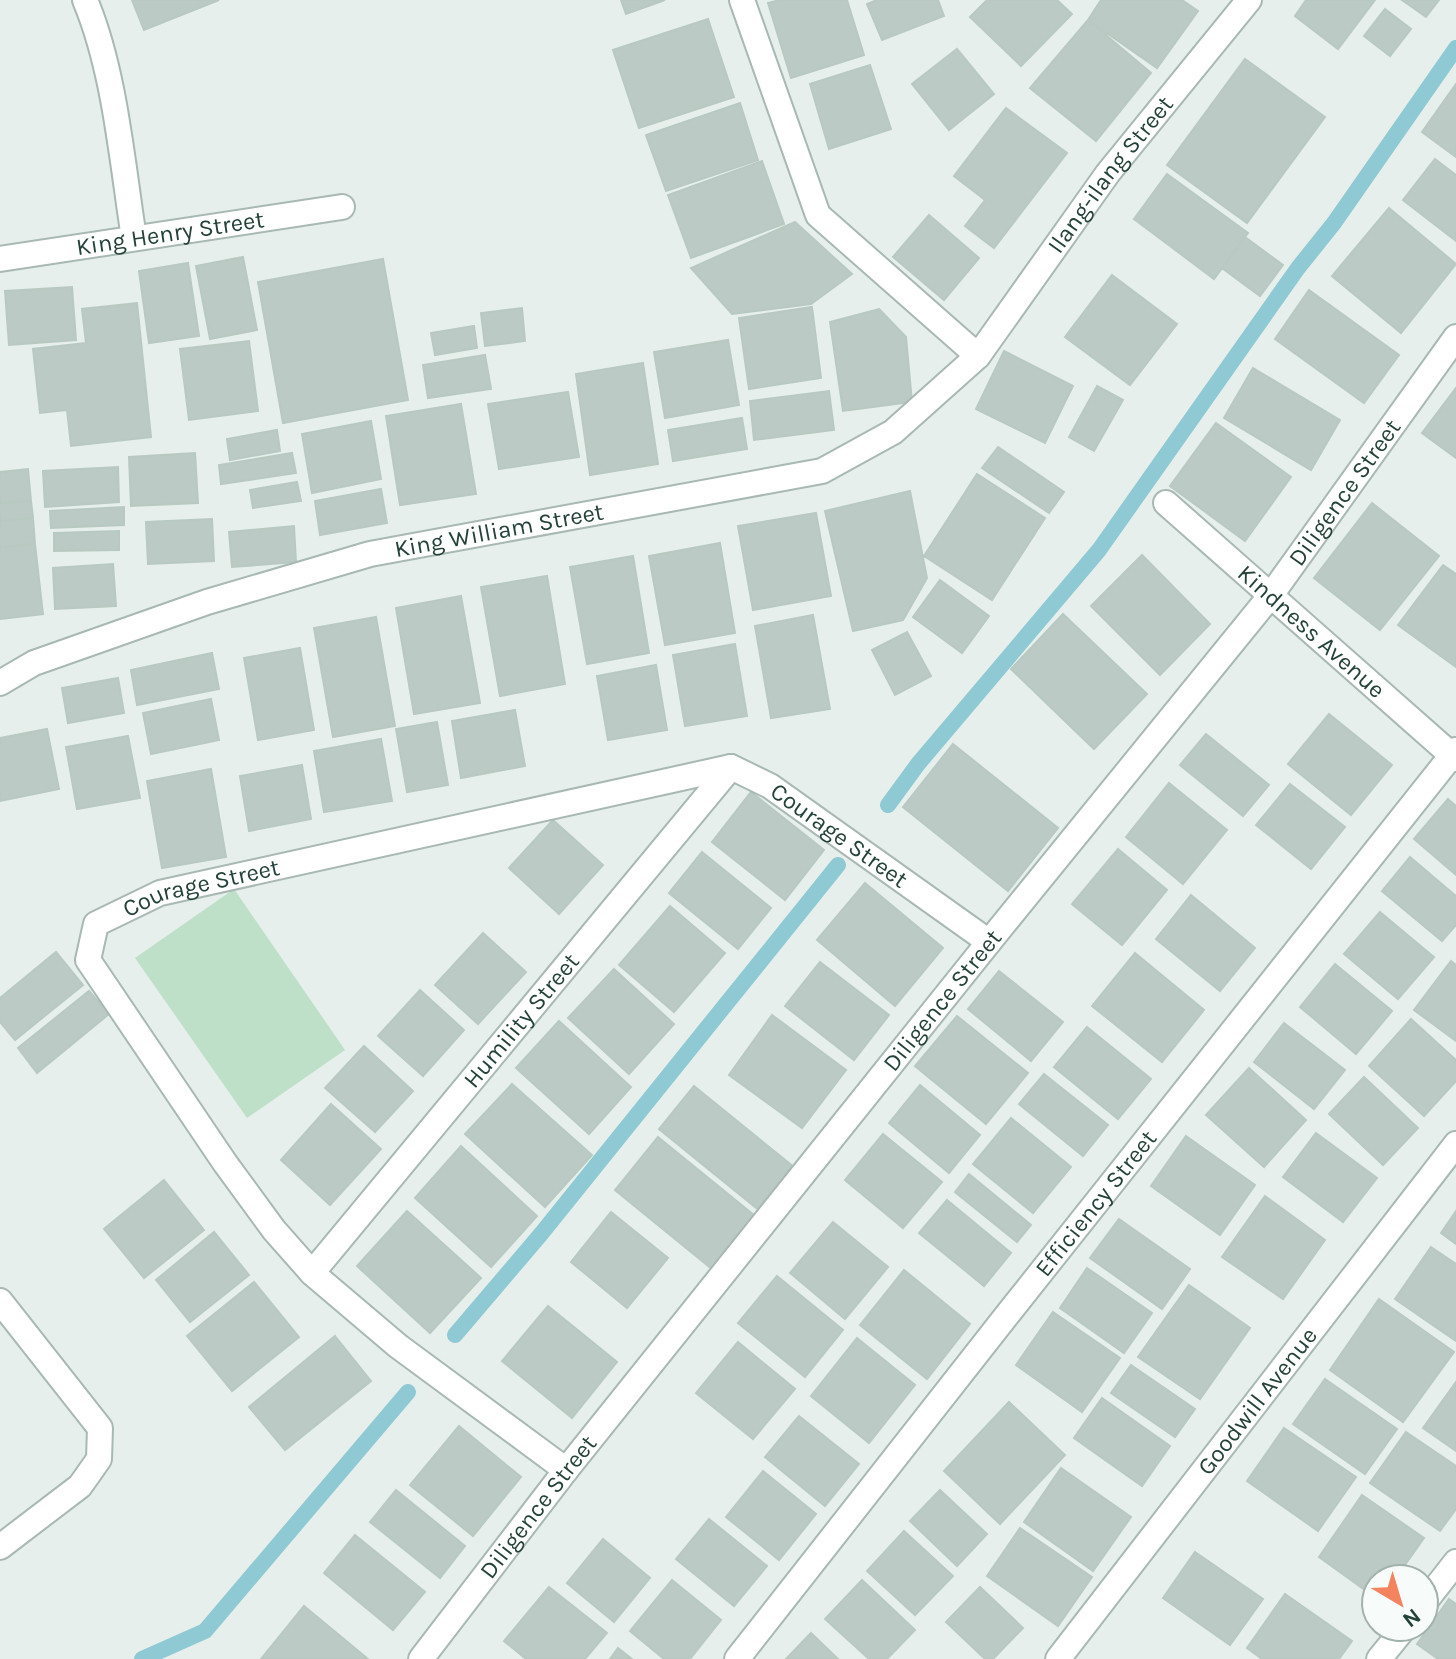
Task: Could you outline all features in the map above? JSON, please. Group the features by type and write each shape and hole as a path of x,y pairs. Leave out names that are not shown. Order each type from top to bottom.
{"street":[{"path":"85,0 95,23 107,69 134,238"},
{"path":"742,0 818,215 978,356"},
{"name":"Ilang-ilang Street","path":"978,356 1108,173 1249,0"},
{"name":"King Henry Street","path":"0,259 342,207"},
{"name":"Diligence Street","path":"421,1659 566,1470 1271,595 1456,337"},
{"name":"King William Street","path":"0,683 34,663 207,602 370,554 822,471 893,432 978,356"},
{"name":"Kindness Avenue","path":"1166,503 1455,755"},
{"name":"Efficiency Street","path":"737,1659 1011,1310 1455,755"},
{"name":"Courage Street","path":"566,1470 398,1346 312,1273 274,1230 88,960 96,924 160,893 731,767 770,786 989,942"},
{"name":"Humility Street","path":"312,1273 731,767"},
{"name":"Goodwill Avenue","path":"1058,1659 1456,1144"},
{"path":"0,1301 100,1428 99,1459 80,1486 0,1547"},
{"path":"1440,1582 1456,1562"},
{"path":"1379,1659 1392,1643"}],"green space":[{"path":"234,889 345,1050 247,1118 135,958"}],"building":[{"path":"132,0 219,0 144,30"},
{"path":"621,0 665,0 626,14"},
{"path":"780,0 847,0 864,55 791,78 768,3"},
{"path":"877,0 938,0 944,16 882,40 867,4"},
{"path":"987,0 1057,0 1072,14 1021,66 970,17"},
{"path":"1101,0 1182,0 1198,11 1157,68 1088,20"},
{"path":"1306,0 1375,0 1338,49 1295,16"},
{"path":"1402,0 1439,0 1426,17"},
{"path":"1385,9 1411,29 1390,56 1364,36"},
{"path":"708,19 734,97 639,128 613,50"},
{"path":"1088,20 1151,73 1096,141 1030,88"},
{"path":"957,49 994,94 949,130 912,84"},
{"path":"1245,59 1325,117 1247,223 1167,165"},
{"path":"870,65 891,129 829,149 810,84"},
{"path":"1456,84 1456,157 1422,132"},
{"path":"740,103 758,160 666,191 646,135"},
{"path":"1006,108 1067,153 994,248 965,226 985,200 954,176"},
{"path":"1435,159 1456,175 1456,241 1403,200"},
{"path":"762,161 784,224 691,258 668,195"},
{"path":"1167,174 1248,233 1214,279 1134,219"},
{"path":"1389,208 1456,264 1401,333 1332,276"},
{"path":"929,215 979,258 944,300 893,257"},
{"path":"795,222 852,274 811,304 732,314 691,268"},
{"path":"1245,237 1283,265 1260,296 1222,268"},
{"path":"243,257 257,330 210,339 196,266"},
{"path":"383,259 408,400 283,423 258,282"},
{"path":"188,263 199,336 149,343 139,271"},
{"path":"1112,275 1177,324 1130,385 1065,337"},
{"path":"72,287 76,340 9,345 5,291"},
{"path":"1309,290 1399,355 1364,403 1275,339"},
{"path":"137,303 151,437 71,446 67,410 40,413 33,349 86,343 82,309"},
{"path":"812,307 821,378 749,389 739,318"},
{"path":"522,308 525,341 485,346 481,313"},
{"path":"879,309 906,337 912,402 843,411 830,322"},
{"path":"474,326 477,348 435,355 431,333"},
{"path":"728,340 739,405 665,418 654,352"},
{"path":"249,341 258,411 189,420 180,349"},
{"path":"1004,351 1073,386 1045,443 976,409"},
{"path":"485,355 491,389 428,398 423,365"},
{"path":"643,363 658,464 590,475 576,374"},
{"path":"1253,368 1340,420 1311,470 1224,418"},
{"path":"1097,386 1123,400 1094,451 1069,437"},
{"path":"1456,388 1456,458 1422,433"},
{"path":"829,391 834,430 754,440 750,401"},
{"path":"568,392 579,457 499,469 488,404"},
{"path":"461,404 476,494 400,505 386,416"},
{"path":"742,418 747,449 673,461 668,430"},
{"path":"371,421 381,479 312,493 302,434"},
{"path":"1216,423 1291,477 1245,541 1170,486"},
{"path":"277,430 280,451 230,460 227,439"},
{"path":"998,447 1064,492 1049,513 982,468"},
{"path":"195,453 198,503 131,506 129,457"},
{"path":"292,453 296,473 221,484 219,465"},
{"path":"118,467 119,502 45,507 43,471"},
{"path":"28,469 31,501 0,503 0,472"},
{"path":"977,474 1045,518 992,600 924,556"},
{"path":"297,482 301,501 253,508 250,490"},
{"path":"381,489 387,523 320,535 315,501"},
{"path":"910,491 927,578 903,620 853,631 825,511"},
{"path":"31,501 33,518 0,521 0,503"},
{"path":"1372,503 1439,556 1380,630 1314,578"},
{"path":"124,507 124,525 51,528 50,511"},
{"path":"816,513 831,596 753,610 738,526"},
{"path":"33,518 35,544 0,547 0,521"},
{"path":"212,519 214,561 148,564 146,522"},
{"path":"294,526 296,562 232,567 229,532"},
{"path":"119,531 119,550 54,551 54,533"},
{"path":"720,543 735,633 665,645 649,556"},
{"path":"35,544 43,614 0,619 0,547"},
{"path":"1142,555 1210,624 1160,675 1091,606"},
{"path":"633,556 649,653 587,664 570,567"},
{"path":"113,564 116,606 55,609 53,568"},
{"path":"1443,565 1456,574 1456,667 1398,625"},
{"path":"547,576 565,684 500,696 481,587"},
{"path":"940,580 989,616 962,653 913,617"},
{"path":"461,596 480,703 414,714 396,608"},
{"path":"1063,614 1147,694 1094,749 1011,669"},
{"path":"813,615 830,709 771,718 755,626"},
{"path":"376,617 395,726 333,737 314,628"},
{"path":"907,632 931,676 895,695 872,650"},
{"path":"735,644 747,716 685,726 673,655"},
{"path":"300,648 314,730 258,740 244,658"},
{"path":"212,653 219,689 137,705 131,670"},
{"path":"656,665 667,730 608,740 597,676"},
{"path":"118,678 124,713 68,723 62,688"},
{"path":"211,699 219,740 151,754 143,713"},
{"path":"515,710 525,766 461,778 452,721"},
{"path":"1329,714 1392,765 1351,815 1288,764"},
{"path":"437,722 448,785 407,792 396,729"},
{"path":"47,729 59,789 0,801 0,738"},
{"path":"1206,734 1269,785 1243,816 1180,765"},
{"path":"128,736 140,798 77,809 66,747"},
{"path":"381,739 392,801 324,812 314,751"},
{"path":"953,744 1058,828 1008,891 903,807"},
{"path":"302,765 311,819 249,831 240,776"},
{"path":"211,769 226,857 162,868 147,781"},
{"path":"1169,783 1227,830 1183,884 1126,837"},
{"path":"1290,784 1345,827 1311,869 1256,825"},
{"path":"751,792 824,850 785,900 712,842"},
{"path":"1448,799 1456,806 1456,875 1414,839"},
{"path":"553,820 603,865 559,914 509,868"},
{"path":"1118,849 1167,890 1122,945 1072,904"},
{"path":"702,852 771,908 738,949 669,893"},
{"path":"1410,857 1456,896 1456,925 1442,941 1382,891"},
{"path":"865,883 943,948 895,1006 817,940"},
{"path":"1191,895 1255,948 1220,991 1156,939"},
{"path":"670,906 725,953 674,1012 619,965"},
{"path":"1380,912 1434,957 1398,999 1344,954"},
{"path":"483,933 526,972 478,1024 435,985"},
{"path":"56,952 83,985 15,1040 0,1022 0,998"},
{"path":"1135,953 1204,1010 1162,1062 1092,1006"},
{"path":"1451,961 1456,965 1456,1041 1414,1010"},
{"path":"820,962 889,1015 854,1060 785,1006"},
{"path":"1335,964 1392,1011 1356,1054 1300,1007"},
{"path":"614,969 674,1024 629,1074 568,1018"},
{"path":"999,971 1063,1022 1031,1061 968,1009"},
{"path":"420,990 464,1030 423,1076 378,1036"},
{"path":"89,991 109,1014 37,1073 18,1048"},
{"path":"772,1015 846,1070 802,1128 729,1075"},
{"path":"957,1016 1028,1073 986,1124 915,1066"},
{"path":"1411,1019 1456,1060 1456,1081 1424,1116 1369,1066"},
{"path":"559,1021 631,1087 589,1134 516,1068"},
{"path":"1284,1023 1345,1070 1314,1109 1254,1062"},
{"path":"1087,1027 1151,1079 1118,1119 1054,1067"},
{"path":"364,1046 413,1091 375,1132 325,1088"},
{"path":"1249,1068 1306,1120 1264,1167 1206,1115"},
{"path":"1044,1074 1108,1125 1083,1156 1019,1104"},
{"path":"1364,1077 1418,1128 1383,1165 1329,1114"},
{"path":"512,1084 592,1155 545,1207 465,1134"},
{"path":"920,1085 980,1135 949,1173 889,1123"},
{"path":"694,1086 795,1168 760,1211 659,1129"},
{"path":"331,1104 381,1149 330,1205 281,1160"},
{"path":"1011,1118 1071,1167 1033,1213 973,1164"},
{"path":"1316,1133 1377,1178 1343,1222 1283,1177"},
{"path":"883,1134 942,1182 903,1228 845,1180"},
{"path":"1186,1136 1255,1185 1220,1235 1151,1186"},
{"path":"658,1137 755,1216 712,1269 615,1190"},
{"path":"461,1146 537,1216 491,1267 415,1198"},
{"path":"969,1174 1031,1225 1017,1242 955,1192"},
{"path":"164,1180 204,1230 144,1278 104,1229"},
{"path":"1265,1196 1325,1240 1283,1299 1222,1257"},
{"path":"947,1200 1011,1253 984,1286 919,1233"},
{"path":"407,1211 481,1278 430,1333 357,1266"},
{"path":"1456,1211 1456,1244 1441,1233"},
{"path":"611,1212 668,1258 627,1308 571,1262"},
{"path":"1119,1219 1190,1269 1162,1309 1090,1258"},
{"path":"833,1222 888,1267 845,1319 790,1273"},
{"path":"214,1232 249,1275 190,1322 156,1280"},
{"path":"1431,1247 1456,1264 1456,1341 1395,1299"},
{"path":"1087,1268 1152,1313 1124,1353 1060,1308"},
{"path":"904,1270 970,1324 927,1379 860,1325"},
{"path":"777,1276 843,1330 805,1377 738,1323"},
{"path":"254,1282 299,1337 232,1391 187,1336"},
{"path":"1189,1285 1250,1328 1200,1399 1138,1357"},
{"path":"1379,1299 1454,1352 1403,1422 1330,1370"},
{"path":"548,1306 617,1362 572,1418 502,1361"},
{"path":"1053,1312 1120,1358 1082,1412 1016,1365"},
{"path":"335,1336 371,1381 285,1450 249,1407"},
{"path":"857,1338 915,1385 869,1443 811,1396"},
{"path":"738,1342 795,1389 753,1439 696,1393"},
{"path":"1131,1365 1195,1409 1175,1437 1111,1393"},
{"path":"1325,1379 1397,1429 1365,1474 1293,1424"},
{"path":"1456,1382 1456,1451 1423,1428"},
{"path":"1102,1398 1170,1446 1142,1486 1074,1438"},
{"path":"1009,1402 1065,1455 1000,1524 944,1471"},
{"path":"799,1416 859,1464 825,1506 765,1457"},
{"path":"459,1426 521,1477 473,1536 410,1485"},
{"path":"1284,1428 1356,1477 1318,1531 1247,1481"},
{"path":"1406,1432 1456,1466 1456,1509 1440,1531 1370,1483"},
{"path":"1061,1468 1131,1517 1093,1571 1024,1522"},
{"path":"763,1471 816,1514 779,1560 726,1517"},
{"path":"396,1490 465,1546 440,1578 370,1522"},
{"path":"940,1490 987,1534 957,1566 910,1521"},
{"path":"1362,1495 1424,1538 1406,1563 1360,1563 1360,1586 1319,1557"},
{"path":"709,1519 767,1566 734,1606 676,1559"},
{"path":"1020,1528 1092,1577 1058,1626 987,1576"},
{"path":"904,1531 953,1576 915,1615 867,1571"},
{"path":"355,1535 425,1592 393,1630 324,1573"},
{"path":"603,1539 650,1578 614,1622 567,1583"},
{"path":"1195,1552 1263,1599 1230,1645 1163,1598"},
{"path":"672,1580 721,1620 690,1659 664,1659 630,1631"},
{"path":"862,1580 915,1630 887,1659 869,1659 825,1619"},
{"path":"549,1587 607,1633 585,1659 526,1659 504,1641"},
{"path":"980,1587 1023,1628 993,1659 985,1659 946,1622"},
{"path":"1285,1594 1352,1641 1339,1659 1262,1659 1247,1648"},
{"path":"1449,1599 1456,1604 1456,1659 1438,1659 1417,1644 1440,1643 1440,1612"},
{"path":"304,1606 368,1659 261,1659"},
{"path":"811,1633 838,1659 786,1659"},
{"path":"618,1648 632,1659 610,1659"}],"waterway":[{"path":"888,805 918,764 1099,550 1456,48"},
{"path":"455,1335 541,1234 838,865"},
{"path":"142,1659 205,1631 408,1392"}]}
